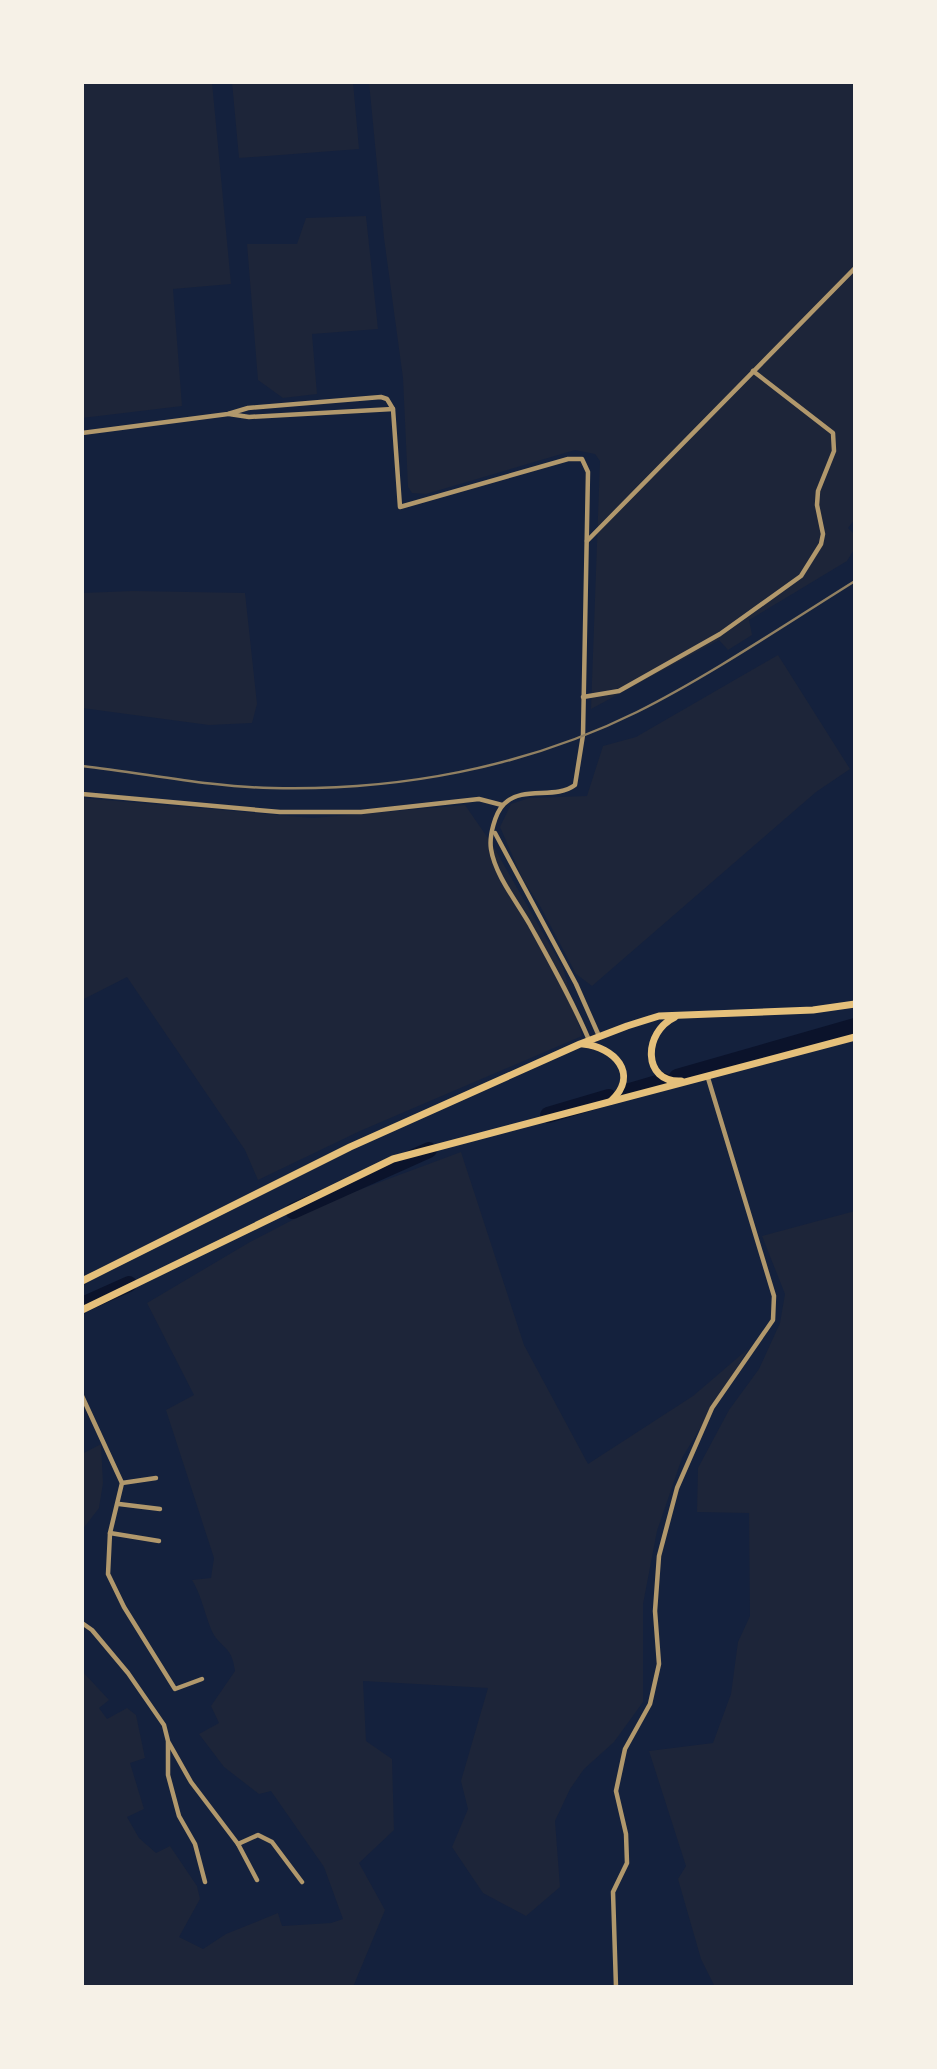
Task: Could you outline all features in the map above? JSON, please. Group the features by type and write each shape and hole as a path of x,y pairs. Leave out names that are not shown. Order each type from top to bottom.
{"highway":[{"path":"82,1281 350,1147 599,1037 659,1016 813,1010 855,1004"},
{"path":"682,1014 660,1027 652,1038 650,1052 654,1065 663,1075 675,1081 708,1078"},
{"path":"82,1310 393,1159 708,1078 855,1037"},
{"path":"580,1044 604,1047 621,1066 622,1083 607,1103"}],"street":[{"path":"587,541 855,268"},
{"path":"583,696 619,691 720,634 801,576 821,544 823,534 817,505 818,491 834,451 833,433 753,371"},
{"path":"82,433 228,414 248,408 381,397 387,399 393,409 400,507 568,459 582,459 588,472 583,735 575,785 562,792 512,797 502,806 494,831 492,854 566,989 589,1041"},
{"path":"228,414 249,417 393,409"},
{"path":"82,794 280,812 361,812 479,799 502,806"},
{"path":"494,831 576,984 599,1037"},
{"path":"616,1987 613,1892 627,1863 626,1834 617,1791 625,1749 650,1704 659,1664 655,1611 659,1556 677,1488 712,1408 773,1320 774,1296 708,1078"},
{"path":"82,1396 122,1483 110,1533 108,1574 124,1607 174,1688 177,1690 202,1679"},
{"path":"122,1483 156,1478"},
{"path":"118,1504 160,1509"},
{"path":"110,1533 159,1541"},
{"path":"82,1623 92,1630 128,1673 164,1725 168,1741 168,1775 179,1816 195,1844 205,1882"},
{"path":"168,1741 191,1782 238,1844 257,1880"},
{"path":"238,1844 258,1835 267,1838 302,1882"}],"shaded area":[{"path":"82,82 212,82 231,284 173,289 182,406 82,418"},
{"path":"232,82 353,82 359,149 239,158"},
{"path":"369,82 855,82 855,519 848,528 855,535 855,548 847,561 749,620 752,635 728,650 719,640 591,709 600,461 595,454 575,450 426,494 412,493 408,487 403,378 384,238"},
{"path":"366,216 378,329 312,334 317,394 283,398 258,380 247,244 297,244 306,218"},
{"path":"82,593 245,593 257,704 252,723 209,725 82,708"},
{"path":"778,655 850,769 816,792 592,986 576,974 539,904 523,880 500,827 511,804 529,798 587,796 603,746 636,737"},
{"path":"82,798 313,818 465,805 492,844 563,968 582,1036 360,1131 258,1180 245,1150 127,977 82,1000"},
{"path":"461,1152 524,1345 588,1464 693,1396 749,1348 682,1458 657,1531 643,1604 643,1702 614,1742 584,1769 570,1789 555,1821 560,1887 526,1916 483,1893 452,1847 468,1809 461,1781 488,1688 363,1681 366,1741 392,1759 394,1830 359,1863 385,1910 353,1987 82,1987 82,1671 109,1700 99,1708 107,1719 127,1708 136,1715 145,1758 130,1763 144,1809 127,1817 139,1838 156,1853 170,1846 197,1886 200,1899 179,1937 203,1949 226,1934 278,1913 282,1926 331,1923 343,1919 324,1867 271,1791 259,1794 224,1767 199,1734 219,1723 211,1706 235,1671 231,1655 213,1633 192,1580 211,1578 214,1558 166,1410 194,1395 147,1303 250,1242 329,1201"},
{"path":"855,1211 855,1987 715,1987 701,1959 678,1879 686,1866 649,1751 713,1743 731,1694 738,1642 750,1616 749,1513 697,1512 698,1468 729,1410 759,1369 780,1323 785,1294 762,1236"},
{"path":"101,1444 103,1483 99,1508 82,1530 82,1454"}],"waterway":[{"path":"677,1077 855,1026"},
{"path":"623,1093 664,1081"},
{"path":"548,1115 609,1097"},
{"path":"293,1211 429,1150"},
{"path":"82,1305 129,1284"}],"railway":[{"path":"82,766 225,785 319,788 413,780 505,761 550,748 637,712 719,666 855,581"}]}
